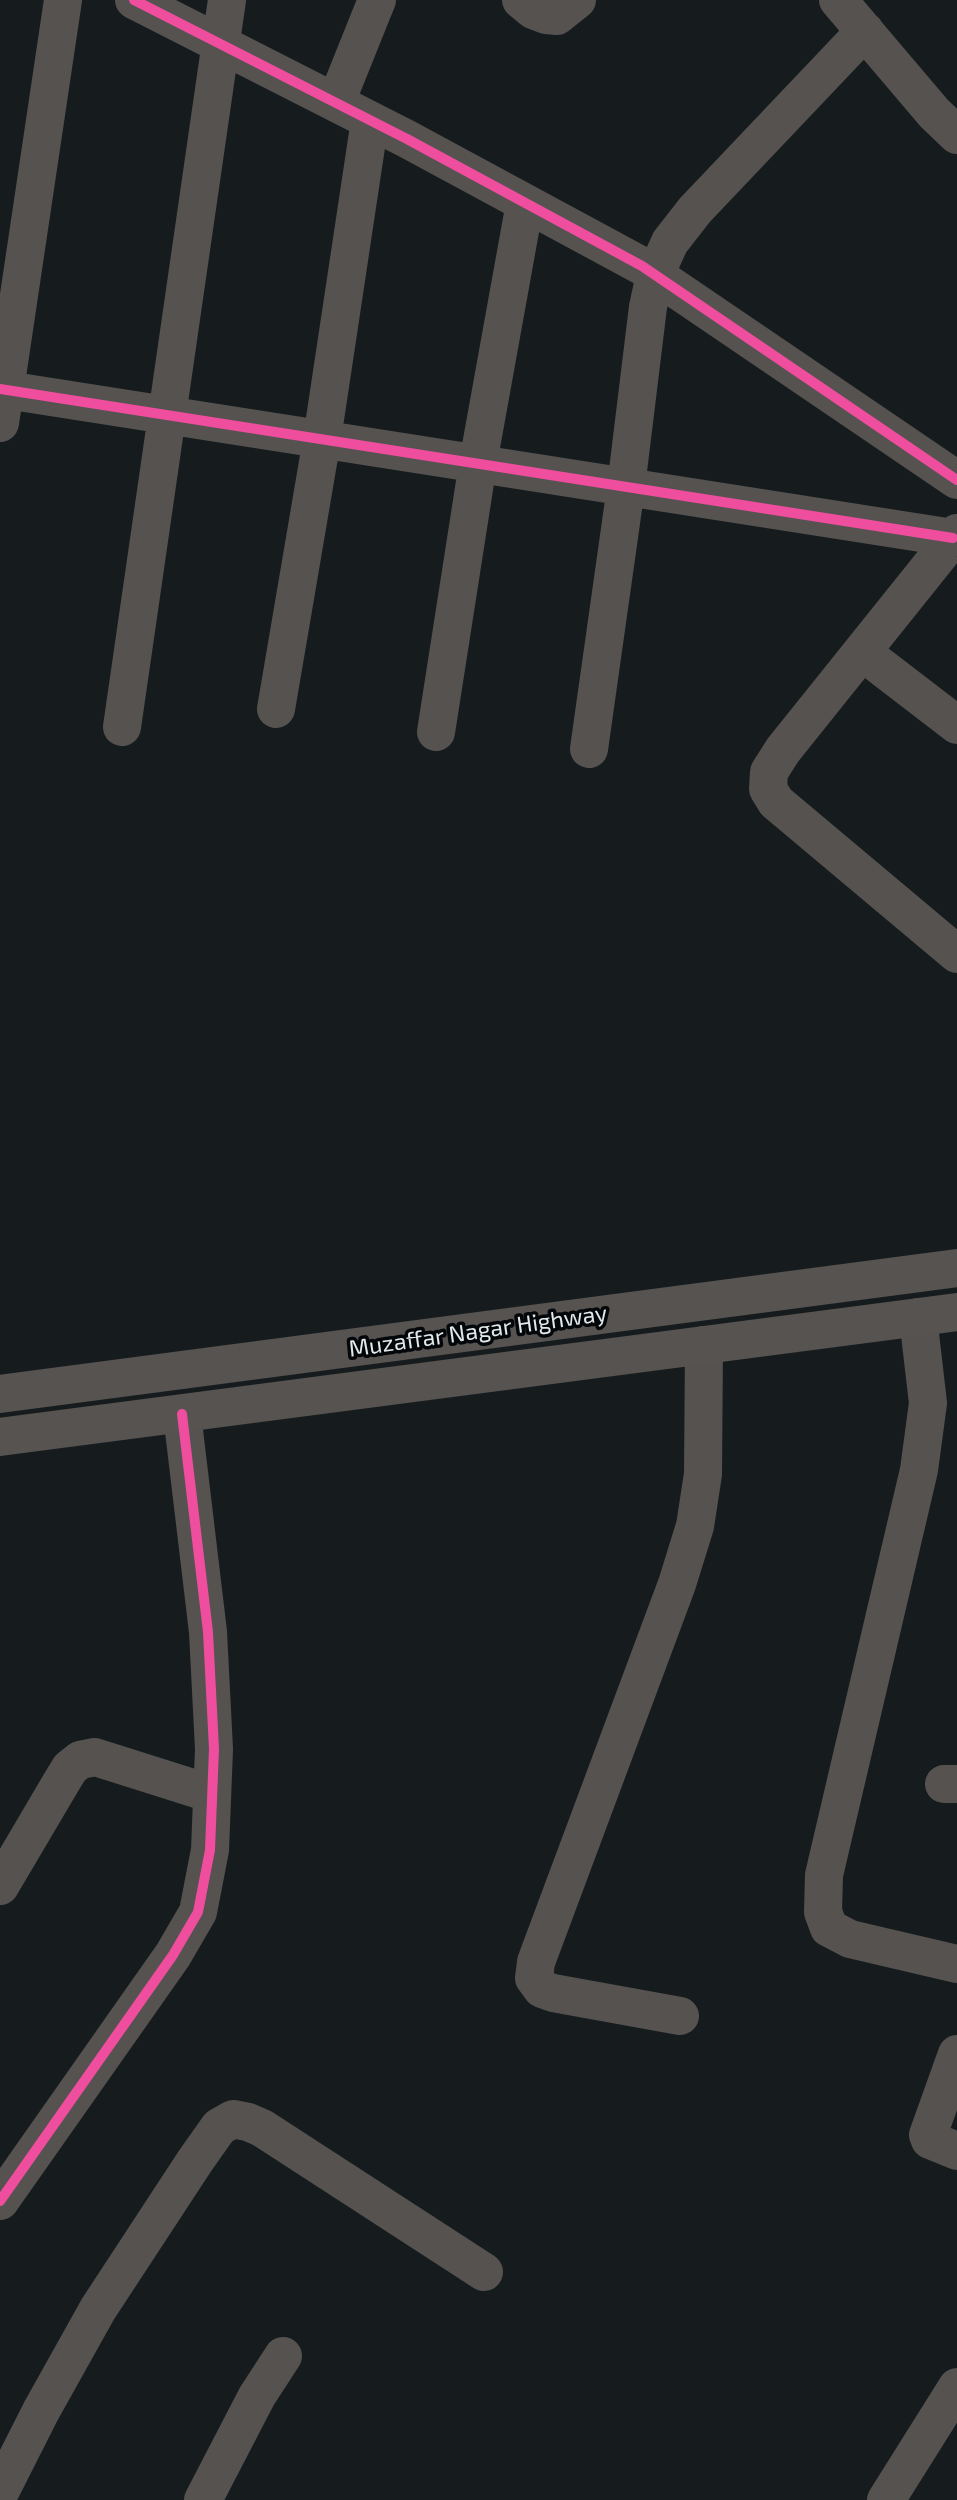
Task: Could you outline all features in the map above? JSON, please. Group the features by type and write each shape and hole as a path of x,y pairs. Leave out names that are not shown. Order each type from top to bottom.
{"main road":[{"name":"Muzaffar Nagar Highway","path":"0,1394 957,1268"},
{"name":"Muzaffar Nagar Highway","path":"0,1437 957,1312"}],"street":[{"path":"63,0 1,400 167,415 955,536"},
{"path":"134,0 336,102 654,275 957,480"},
{"path":"122,727 228,0"},
{"path":"336,102 377,0"},
{"path":"521,0 533,10 557,16 577,0"},
{"path":"838,0 934,113 957,135"},
{"path":"589,749 654,275 670,242 695,210 865,31"},
{"path":"275,709 322,439 370,120"},
{"path":"436,732 478,463 525,203"},
{"path":"955,536 783,750 769,772 768,789 776,802 957,954"},
{"path":"862,652 957,725"},
{"path":"918,1317 928,1403 919,1470 824,1875 823,1912 829,1928 850,1939 957,1964"},
{"path":"680,2016 553,1993 542,1989 534,1978 536,1962 677,1584 695,1526 703,1474 704,1345"},
{"path":"0,2201 173,1955 198,1912 210,1850 214,1749 208,1632 182,1413"},
{"path":"0,1886 70,1768 80,1760 95,1758 212,1794"},
{"path":"957,2053 928,2134 930,2140 957,2151"},
{"path":"0,2492 98,2309 219,2127 233,2119 262,2128 484,2272"},
{"path":"203,2500 257,2396 283,2356"},
{"path":"886,2500 957,2387"}],"cycle path":[{"path":"134,0 407,139 642,266 957,480"},
{"path":"0,389 953,538"},
{"path":"0,2201 173,1955 198,1912 210,1850 214,1749 208,1632 182,1414"}]}
